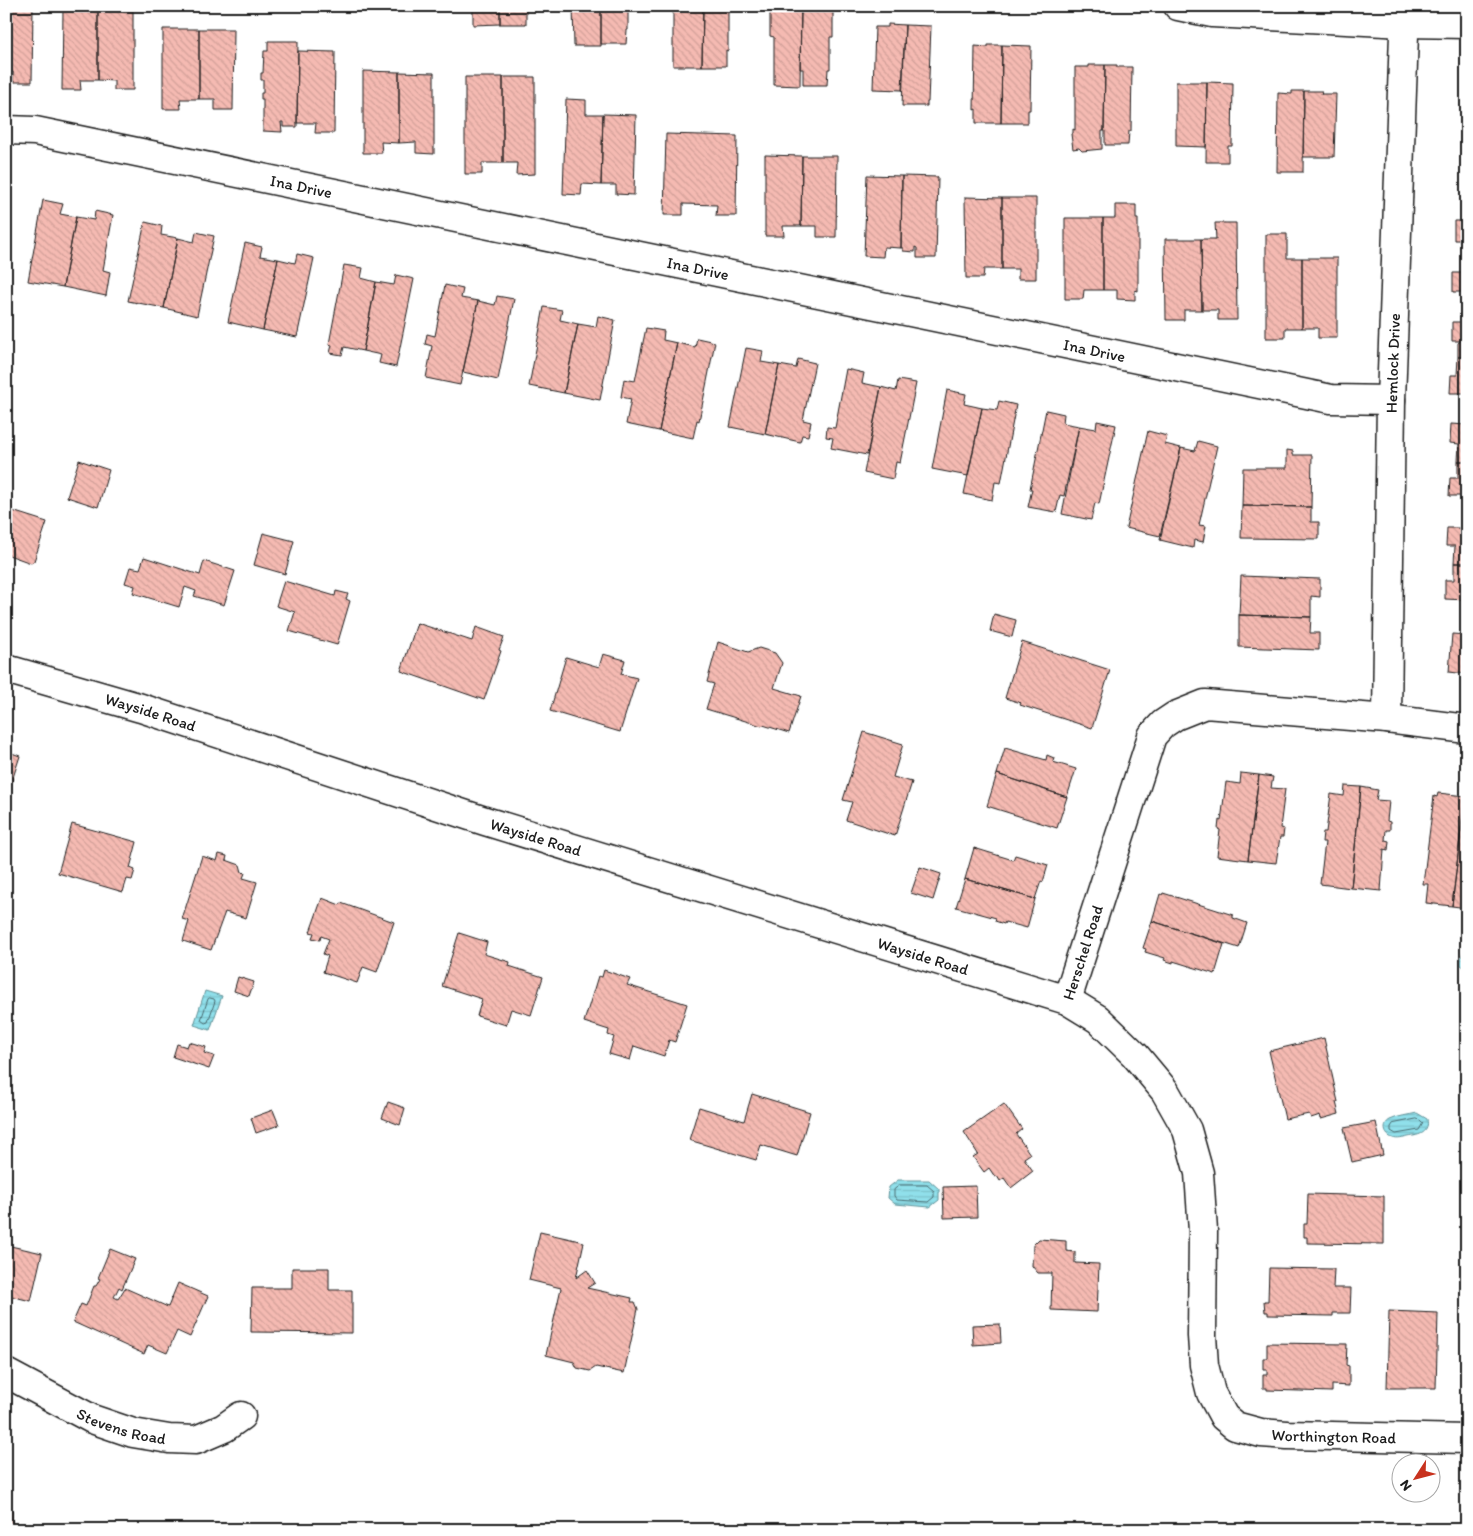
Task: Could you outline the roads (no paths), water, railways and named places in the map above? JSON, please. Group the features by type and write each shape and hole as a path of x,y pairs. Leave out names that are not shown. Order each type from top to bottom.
{"street":[{"path":"1178,6 1212,13 1404,14 1467,24"},
{"name":"Hemlock Drive","path":"1387,719 1391,400 1404,14"},
{"name":"Ina Drive","path":"6,130 35,131 1331,399 1391,400"},
{"name":"Wayside Road","path":"6,669 141,708 484,821 1067,1000"},
{"name":"Herschel Road","path":"1214,1399 1204,1365 1202,1336 1204,1231 1199,1173 1187,1130 1165,1091 1135,1055 1098,1019 1067,1000 1152,736 1163,724 1175,716 1206,704 1387,719 1467,728"},
{"name":"Stevens Road","path":"6,1372 92,1419 133,1433 169,1439 196,1440 224,1428 241,1416"},
{"name":"Worthington Road","path":"1214,1399 1224,1416 1235,1426 1261,1433 1467,1440"}],"water":[{"path":"1467,919 1467,943 1461,934 1461,928"},
{"path":"1467,943 1467,970 1461,965 1461,958"},
{"path":"205,991 222,996 210,1030 194,1025"},
{"path":"1417,1113 1427,1119 1428,1124 1423,1132 1398,1139 1388,1135 1385,1130 1387,1122"},
{"path":"898,1180 929,1180 939,1189 939,1200 930,1207 895,1204 888,1198 889,1187"}]}
